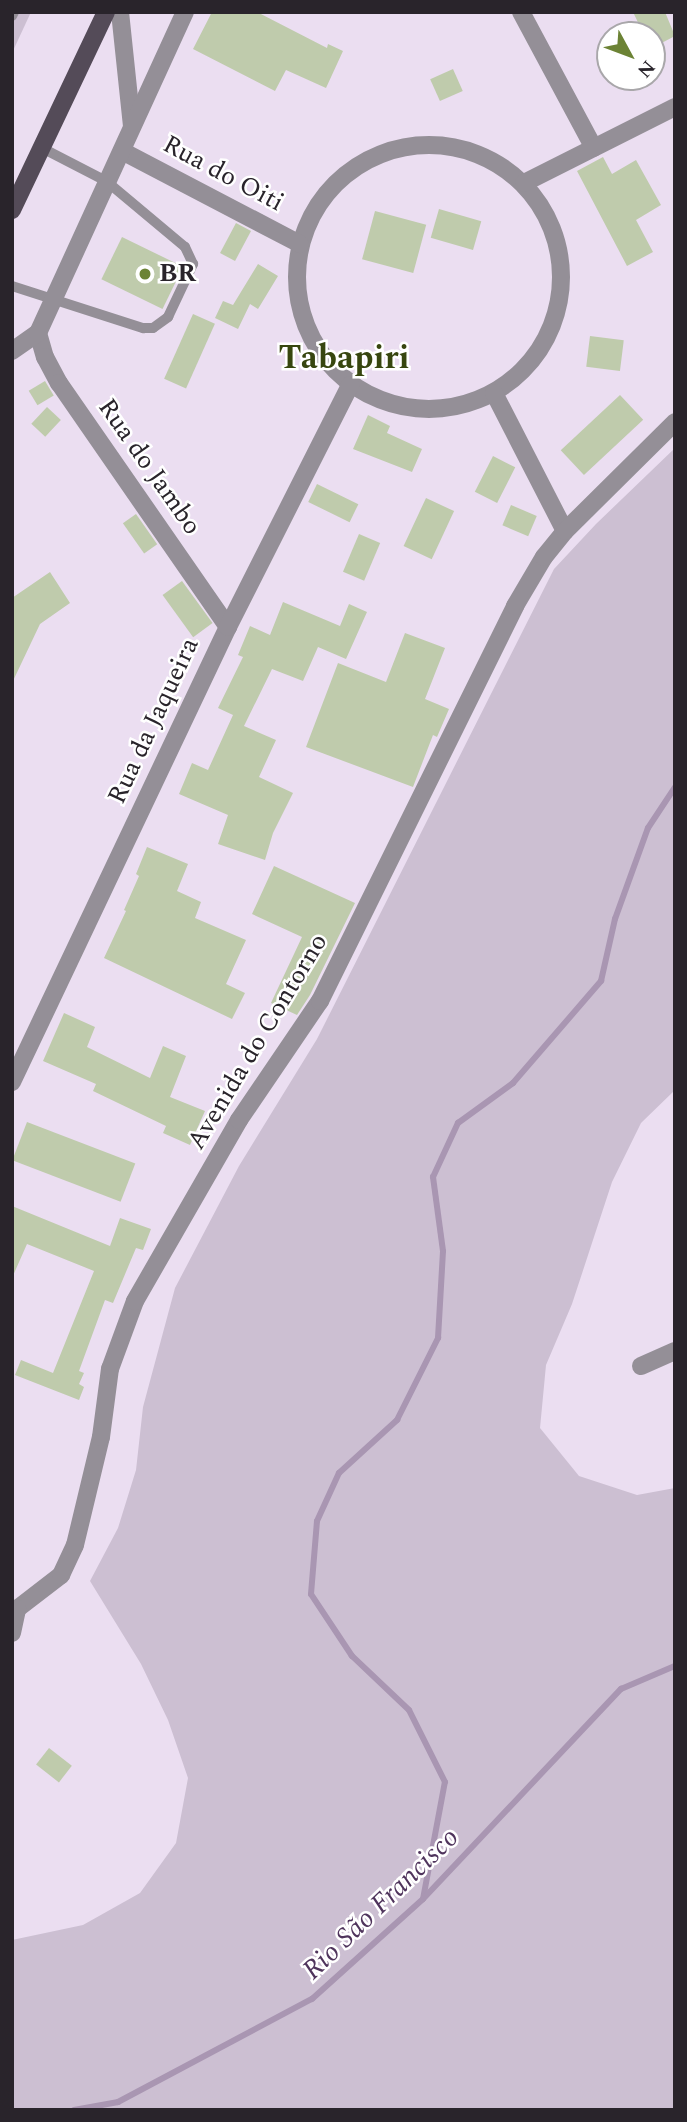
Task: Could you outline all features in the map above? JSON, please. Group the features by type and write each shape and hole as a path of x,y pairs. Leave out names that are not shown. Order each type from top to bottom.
{"main road":[{"path":"12,210 106,12"}],"street":[{"path":"120,12 132,126"},
{"path":"12,351 38,333 185,12"},
{"path":"521,12 594,148"},
{"path":"524,183 675,107"},
{"path":"442,144 486,156 524,183 548,216 560,255 561,295 549,334 526,368 494,393 458,407 421,410 383,402 350,385 322,357 303,322 296,283 300,244 319,201 352,168 395,148 442,144"},
{"name":"Rua do Oiti","path":"122,151 300,244"},
{"name":"Rua do Jambo","path":"38,333 44,356 59,383 228,627"},
{"name":"Rua da Jaqueira","path":"12,1082 228,627 350,385"},
{"path":"494,393 565,530"},
{"name":"Avenida do Contorno","path":"15,1608 61,1575 75,1545 101,1437 110,1369 135,1301 239,1120 320,1001 515,606 544,557 565,530 675,422"},
{"path":"641,1366 675,1352"},
{"path":"12,1633 15,1608"}],"lane":[{"path":"12,286 143,328 153,328 168,317 193,264 185,247 106,181 42,148"}],"shaded area":[{"path":"12,12 31,12 12,53"},
{"path":"675,448 675,1090 641,1123 612,1182 572,1304 546,1365 540,1428 579,1476 637,1495 675,1488 675,2110 12,2110 12,1940 83,1925 140,1893 176,1843 188,1778 168,1720 141,1664 90,1581 118,1528 136,1470 143,1407 175,1288 239,1166 317,1039 554,569 596,524"}],"building":[{"path":"212,12 257,12 327,48 328,44 343,51 326,88 286,70 275,91 193,49"},
{"path":"633,12 665,12 675,36 666,41 666,21 637,21"},
{"path":"453,69 463,91 440,101 430,79"},
{"path":"603,157 612,174 636,160 661,205 636,220 653,252 627,266 577,171"},
{"path":"439,209 481,221 473,250 431,238"},
{"path":"375,211 426,225 413,273 362,259"},
{"path":"236,223 251,231 235,261 220,253"},
{"name":"BR","path":"122,237 183,267 163,309 101,279"},
{"path":"258,264 278,276 258,309 250,304 238,329 215,318 223,301 233,305"},
{"path":"193,314 215,324 186,389 164,379"},
{"path":"590,336 624,340 620,371 586,367"},
{"path":"45,381 54,396 37,405 29,391"},
{"path":"620,395 643,420 584,475 561,450"},
{"path":"47,407 61,420 45,437 31,424"},
{"path":"368,415 390,426 387,433 422,449 412,472 353,449"},
{"path":"493,456 515,467 497,503 475,492"},
{"path":"317,484 358,504 350,522 308,502"},
{"path":"426,498 454,511 432,559 404,546"},
{"path":"511,505 537,516 528,536 502,525"},
{"path":"136,514 157,544 144,553 123,523"},
{"path":"359,534 380,543 364,581 343,572"},
{"path":"50,572 70,603 40,624 12,683 12,598"},
{"path":"182,581 213,623 193,637 163,595"},
{"path":"283,602 340,626 349,604 367,612 346,659 318,647 303,681 272,669 244,726 276,740 259,777 293,793 273,833 265,860 218,844 228,815 179,794 192,763 208,770 233,715 218,708 243,657 238,655 250,626 270,635"},
{"path":"405,633 445,648 425,699 449,709 437,737 433,735 413,787 306,747 338,663 386,682"},
{"path":"147,847 188,864 177,891 201,902 195,918 246,940 226,984 245,993 232,1019 104,958 126,911 124,910 139,876 136,874"},
{"path":"274,866 355,903 310,995 297,1015 271,1003 302,937 252,914"},
{"path":"64,1013 95,1027 87,1047 150,1078 163,1046 186,1056 170,1097 205,1111 190,1145 163,1133 166,1126 93,1091 96,1084 43,1061"},
{"path":"27,1122 135,1164 121,1202 12,1160"},
{"path":"12,1206 110,1246 120,1218 151,1229 143,1250 136,1248 113,1303 105,1300 79,1371 84,1373 79,1384 84,1387 79,1400 15,1375 21,1360 53,1373 94,1271 27,1244 12,1278"},
{"path":"49,1748 72,1766 59,1782 36,1765"}],"waterway":[{"path":"423,1899 445,1782 409,1710 352,1656 311,1594 317,1521 339,1473 397,1420 438,1338 443,1251 433,1177 458,1123 513,1083 601,981 615,919 648,828 675,787"},
{"name":"Rio São Francisco","path":"74,2110 118,2102 312,1999 423,1899 621,1689 675,1666"}],"place":[{"name":"BR","path":"145,274"}],"district":[{"name":"Tabapiri","path":"344,359"}]}
